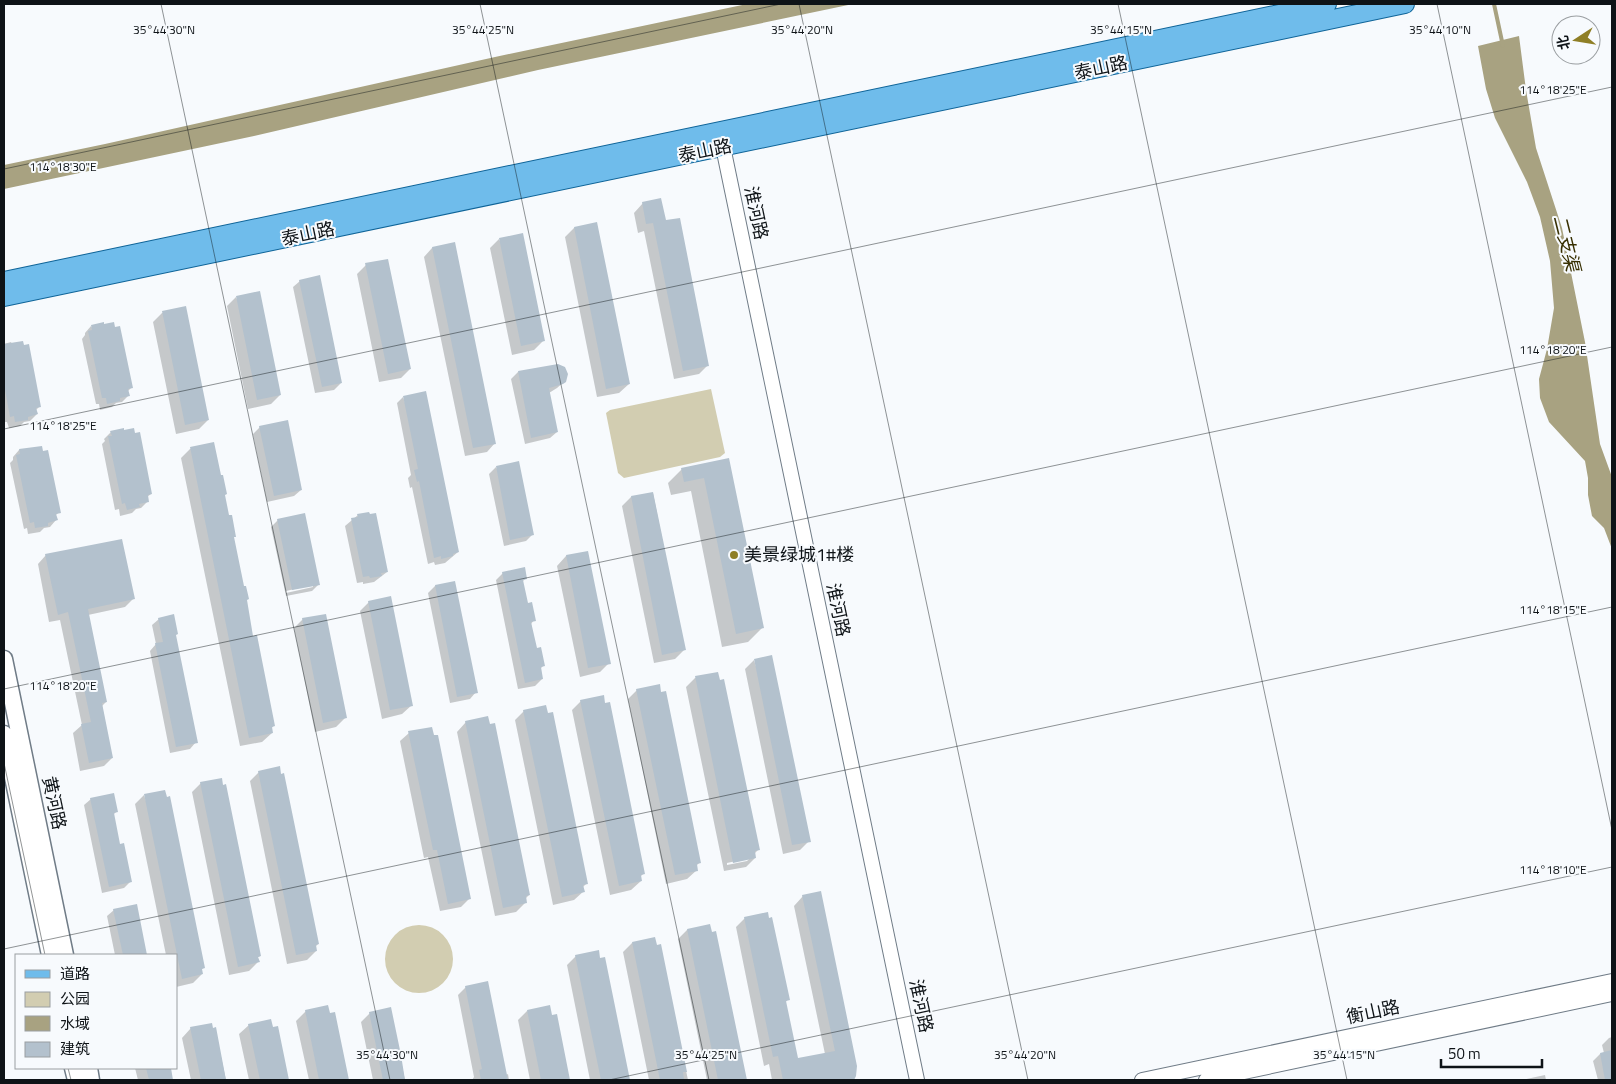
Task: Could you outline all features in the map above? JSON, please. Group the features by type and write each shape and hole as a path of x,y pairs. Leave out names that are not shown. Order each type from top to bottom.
{"main road":[{"name":"泰山路","path":"4,281 1327,4"},
{"name":"泰山路","path":"4,297 1405,4"},
{"name":"黄河路","path":"4,660 65,954"},
{"name":"黄河路","path":"4,734 50,954"}],"street":[{"name":"淮河路","path":"723,147 917,1080"},
{"name":"衡山路","path":"1142,1080 1612,981"},
{"name":"衡山路","path":"1206,1080 1612,994"}],"green space":[{"path":"711,389 725,453 720,457 624,478 618,473 606,413 610,410"},
{"path":"412,925 426,925 438,930 448,940 453,952 453,966 448,978 438,988 426,993 412,993 400,988 390,978 385,966 385,952 390,940 400,930"}],"water":[{"path":"747,4 853,4 538,70 254,136 4,189 4,165 495,57"},
{"path":"1519,36 1536,148 1562,228 1585,342 1600,444 1612,477 1612,549 1604,528 1592,516 1585,461 1549,422 1540,398 1539,379 1547,349 1554,308 1550,261 1540,217 1527,182 1495,118 1486,89 1478,46"}],"building":[{"path":"661,198 666,220 680,218 709,366 683,371 653,223 646,224 642,202"},
{"path":"597,222 630,384 606,389 574,227"},
{"path":"523,233 545,341 521,346 499,238"},
{"path":"455,242 496,444 473,448 432,247"},
{"path":"388,259 411,369 388,374 365,263"},
{"path":"320,275 342,383 322,387 299,280"},
{"path":"260,291 281,395 257,400 236,296"},
{"path":"186,306 209,420 185,425 162,311"},
{"path":"104,322 104,324 114,322 115,327 120,326 133,388 128,389 130,396 107,404 106,398 102,398 88,331 92,330 91,325"},
{"path":"23,341 24,345 29,344 41,407 36,408 38,414 28,417 28,420 15,422 14,416 10,417 4,384 4,344"},
{"path":"558,364 565,367 568,374 566,382 549,388 558,432 531,438 518,371"},
{"path":"426,391 459,552 453,554 453,556 441,559 441,556 434,558 419,481 417,482 414,470 418,469 403,396"},
{"path":"288,420 302,490 274,496 259,426"},
{"path":"124,428 124,430 134,428 135,433 140,432 152,494 148,495 149,502 139,504 140,507 127,510 125,503 122,504 108,436 112,436 110,431"},
{"path":"214,442 227,494 225,495 229,515 232,515 236,537 234,537 244,586 246,586 249,599 247,600 253,636 257,635 275,726 272,727 273,733 249,738 190,447"},
{"path":"42,446 43,451 48,450 61,513 56,514 58,520 48,523 48,526 35,528 34,522 30,523 16,455 20,454 19,449"},
{"name":"美景绿城1#楼","path":"729,458 764,628 736,634 704,478 684,482 681,468"},
{"path":"519,461 534,535 510,540 496,466"},
{"path":"653,492 686,650 662,655 631,496"},
{"path":"369,512 370,514 376,513 388,572 381,573 382,576 370,578 369,576 363,577 351,518 358,517 357,514"},
{"path":"305,513 320,585 292,590 277,519"},
{"path":"122,539 135,599 88,609 107,702 102,703 113,758 89,763 81,724 91,722 68,612 58,615 45,554"},
{"path":"588,551 611,664 588,668 566,555"},
{"path":"525,567 527,579 523,580 528,603 532,602 536,621 531,622 537,648 541,647 545,666 541,667 543,679 525,683 502,572"},
{"path":"455,581 478,693 457,697 435,585"},
{"path":"391,596 413,706 390,710 368,601"},
{"path":"174,614 178,634 176,635 198,743 176,747 155,643 163,642 158,618"},
{"path":"326,614 347,718 323,723 302,618"},
{"path":"772,655 811,842 792,845 754,659"},
{"path":"718,672 720,680 724,679 760,850 755,851 756,858 733,863 695,676"},
{"path":"660,684 661,692 666,691 701,863 697,864 698,871 675,875 636,689"},
{"path":"604,695 605,703 610,702 645,874 641,875 642,881 619,886 580,700"},
{"path":"546,705 548,713 553,712 588,884 583,885 585,892 562,897 523,710"},
{"path":"488,716 490,724 495,723 530,895 526,896 527,903 503,908 465,721"},
{"path":"432,727 434,735 438,735 471,899 448,904 437,850 433,850 408,731"},
{"path":"280,766 281,774 284,773 319,944 316,945 317,951 296,955 258,771"},
{"path":"222,778 223,785 226,784 261,956 258,957 260,962 238,967 200,782"},
{"path":"165,790 167,797 170,796 205,968 202,969 203,974 182,979 144,794"},
{"path":"114,793 118,812 114,813 120,844 124,843 132,882 109,887 90,798"},
{"path":"821,891 857,1066 856,1076 854,1080 783,1080 778,1056 773,1057 744,917 768,912 769,918 772,917 790,1000 786,1001 798,1058 835,1051 802,895"},
{"path":"137,904 147,954 123,954 113,909"},
{"path":"710,924 712,932 716,931 747,1080 718,1080 687,929"},
{"path":"655,937 657,945 661,944 687,1072 683,1072 684,1080 660,1080 632,942"},
{"path":"599,950 600,958 605,957 630,1080 601,1080 575,955"},
{"path":"488,981 508,1080 481,1080 479,1070 482,1069 465,986"},
{"path":"328,1005 330,1013 335,1012 349,1080 319,1080 305,1010"},
{"path":"550,1005 552,1015 557,1014 570,1080 541,1080 527,1010"},
{"path":"391,1007 405,1080 383,1080 369,1012"},
{"path":"271,1019 273,1027 278,1026 289,1080 260,1080 248,1024"},
{"path":"212,1023 213,1028 216,1027 226,1080 201,1080 190,1027"},
{"path":"1612,1050 1612,1080 1605,1080 1600,1053"},
{"path":"146,1069 171,1069 173,1080 149,1080"}],"waterway":[{"name":"二支渠","path":"1494,4 1503,46"}],"place":[{"name":"美景绿城1#楼","path":"734,555"}]}
